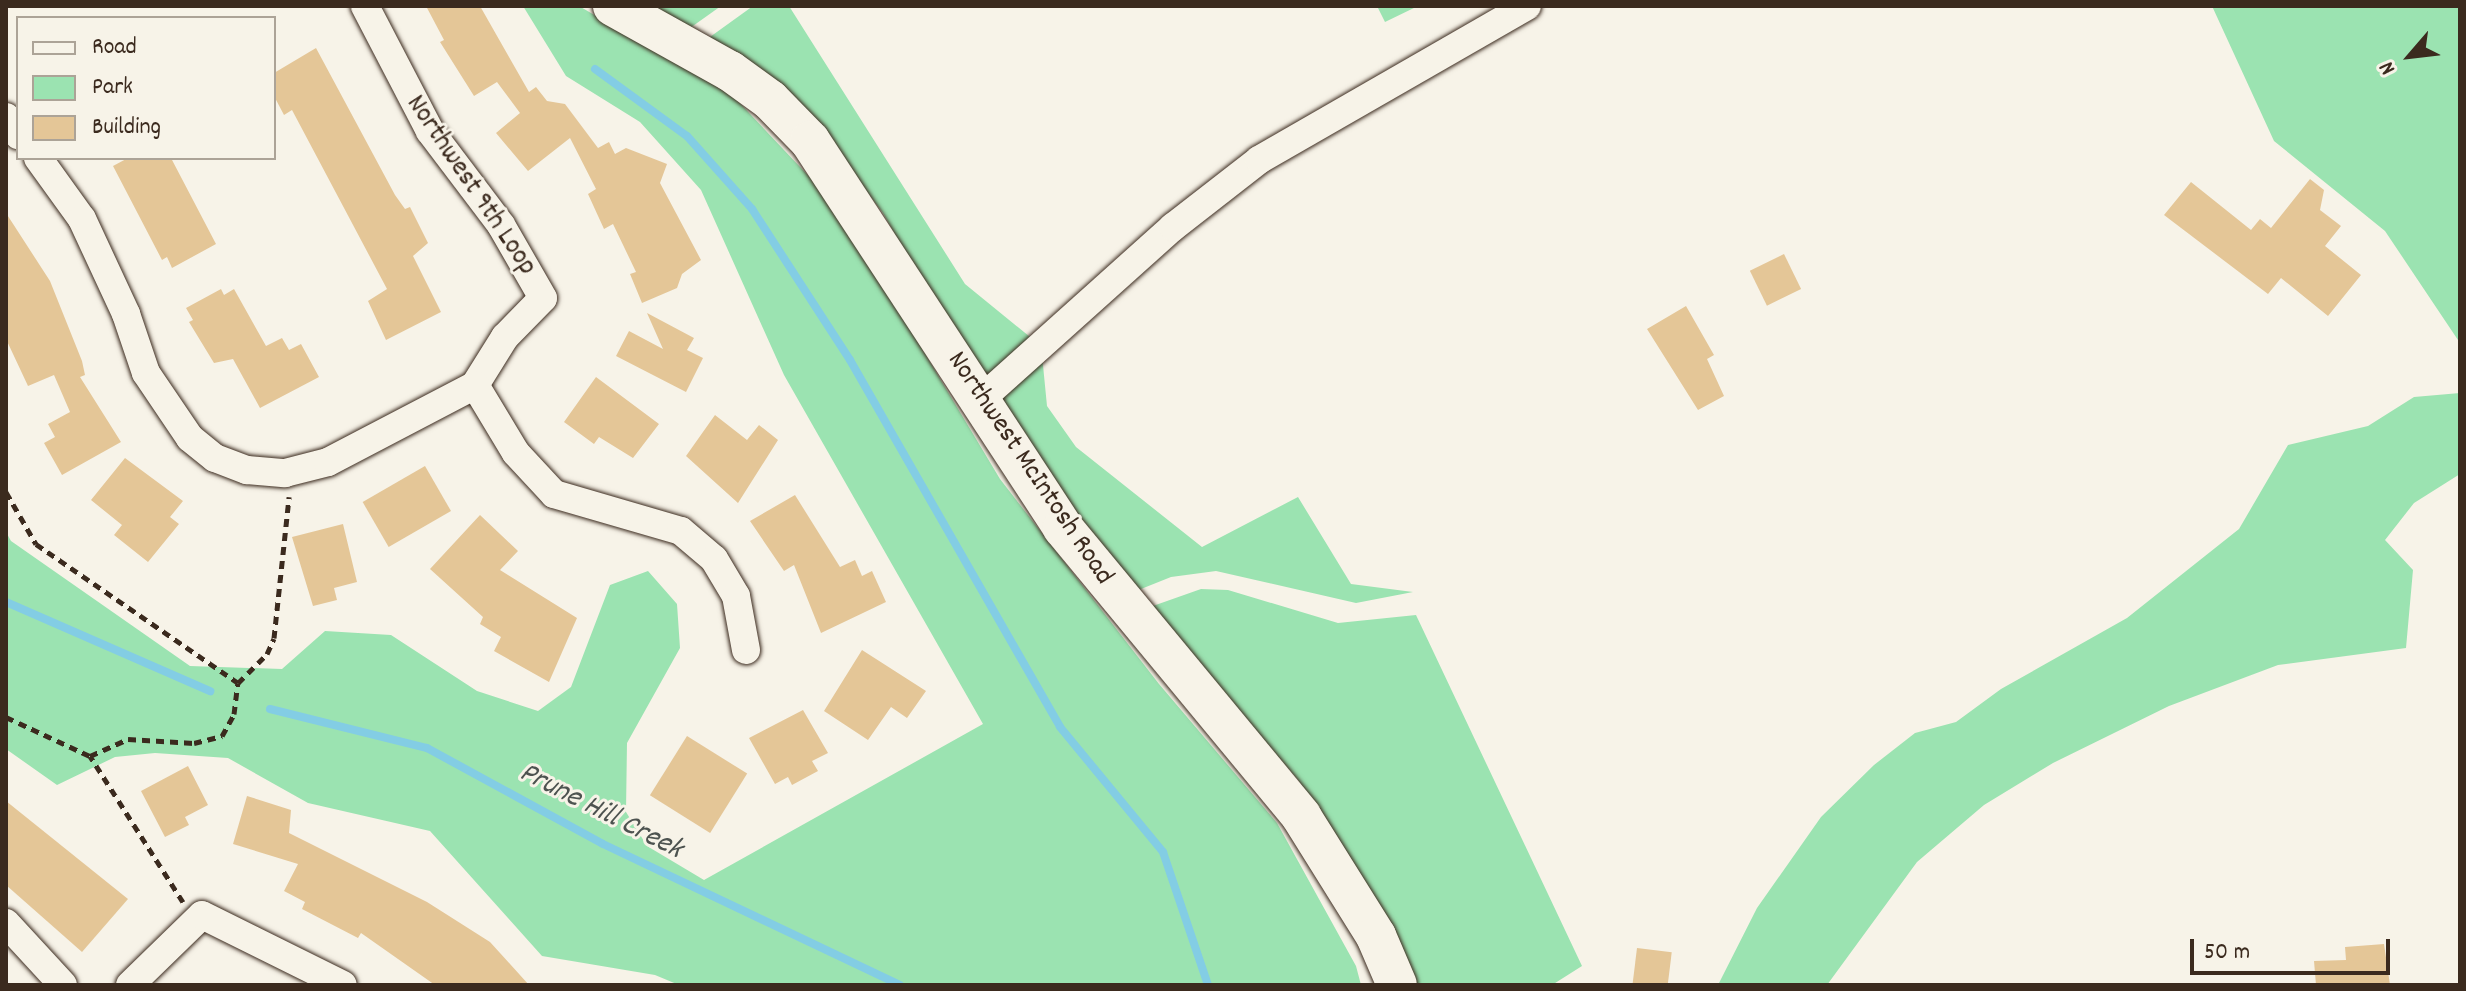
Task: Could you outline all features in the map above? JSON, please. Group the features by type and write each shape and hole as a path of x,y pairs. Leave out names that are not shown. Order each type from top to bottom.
{"street":[{"name":"Northwest 9th Loop","path":"365,6 430,131 501,225 543,298 505,337 475,385"},
{"name":"Northwest McIntosh Road","path":"613,6 730,71 770,100 810,141 863,214 979,401 1108,585 1301,816 1376,936 1397,985"},
{"path":"979,401 1173,227 1259,160 1527,6"},
{"path":"39,160 82,219 164,407 215,458 247,470 285,473 328,462 475,385 516,453 554,494 681,531 714,559 736,596 746,650"},
{"path":"130,985 193,920 214,917 343,985"},
{"path":"6,923 63,985"}],"path":[{"path":"90,756 128,739 194,743 222,736 234,714 238,683 267,654 274,638 289,495 285,473"},
{"path":"6,492 36,544 238,683"},
{"path":"6,717 90,756 193,920"}],"green space":[{"path":"523,6 579,6 734,97 836,205 1000,479 1159,684 1277,823 1356,966 1361,985 679,985 655,975 542,956 430,831 308,803 228,758 155,753 115,757 57,785 6,749 6,532 11,541 190,666 282,669 325,631 391,635 477,691 538,711 571,687 610,585 648,571 677,604 680,648 627,743 626,812 647,846 704,880 983,724 784,375 701,190 640,122 566,76"},
{"path":"633,6 721,6 683,33"},
{"path":"753,6 789,6 965,284 1035,341 982,389 883,213 804,109 703,42"},
{"path":"1377,6 1418,6 1385,22"},
{"path":"2212,6 2460,6 2460,343 2385,231 2274,141"},
{"path":"1042,355 1047,406 1076,447 1202,547 1298,497 1351,584 1413,592 1356,603 1216,571 1171,577 1131,593 989,402"},
{"path":"2460,393 2460,474 2414,503 2385,540 2413,570 2406,648 2278,665 2169,706 2053,763 1984,805 1917,862 1827,985 1718,985 1757,908 1821,817 1874,765 1915,733 1956,722 2001,689 2127,618 2239,529 2288,445 2368,426 2414,397"},
{"path":"1201,589 1228,590 1338,623 1416,615 1582,966 1552,985 1411,985 1299,781 1150,607"}],"building":[{"path":"426,6 480,6 529,92 536,87 547,101 565,104 598,148 609,142 615,154 626,148 667,164 660,183 701,260 682,274 677,288 642,303 630,274 636,272 613,224 604,229 588,194 596,189 570,138 528,171 496,133 520,113 497,82 474,96 440,42 444,40"},
{"path":"316,48 395,195 405,209 410,207 428,243 413,256 441,312 386,340 368,301 387,289 292,110 284,115 276,100 276,72"},
{"path":"124,160 172,160 216,244 172,268 167,257 162,260 113,166"},
{"path":"2310,179 2324,190 2320,210 2341,226 2325,246 2361,275 2328,316 2281,278 2268,294 2164,215 2191,182 2251,230 2260,219 2271,228"},
{"path":"6,213 50,281 82,361 85,375 80,377 121,442 62,475 44,443 55,437 48,424 70,412 54,375 28,386 6,339"},
{"path":"1784,254 1801,289 1767,306 1750,271"},
{"path":"221,289 224,295 234,289 266,346 282,338 289,350 301,344 319,377 260,408 233,359 214,363 189,322 193,320 186,308"},
{"path":"1686,306 1714,355 1707,359 1724,396 1698,410 1647,329"},
{"path":"647,313 694,338 687,350 703,358 686,392 616,356 629,331 663,349"},
{"path":"596,377 659,424 633,458 599,437 594,444 564,422"},
{"path":"715,415 747,440 759,425 778,440 738,503 686,456"},
{"path":"125,458 183,501 170,517 179,524 148,562 114,535 122,525 91,500"},
{"path":"425,466 451,511 389,547 363,502"},
{"path":"795,495 840,567 855,560 862,576 872,571 886,602 821,633 794,565 784,571 750,521"},
{"path":"480,515 518,551 500,570 577,618 549,682 494,651 501,637 480,624 483,617 430,569"},
{"path":"343,524 357,582 334,588 337,600 313,606 292,537"},
{"path":"862,650 926,691 907,718 891,707 868,740 824,711"},
{"path":"803,710 828,753 812,761 818,771 792,785 788,777 775,784 749,738"},
{"path":"687,736 747,774 710,833 650,795"},
{"path":"188,766 208,805 185,817 189,825 165,837 141,791"},
{"path":"247,796 291,810 289,833 427,902 490,942 529,985 435,985 361,933 358,938 302,909 305,902 284,891 298,864 233,844"},
{"path":"6,801 128,899 82,952 6,885"},
{"path":"2384,944 2390,985 2316,985 2314,961 2346,960 2345,947"},
{"path":"1637,948 1672,952 1668,985 1632,985"}],"waterway":[{"path":"595,69 687,136 752,209 850,360 1060,727 1163,852 1208,985"},
{"name":"Prune Hill Creek","path":"6,602 210,691"},
{"name":"Prune Hill Creek","path":"270,709 427,748 603,844 900,985"}]}
